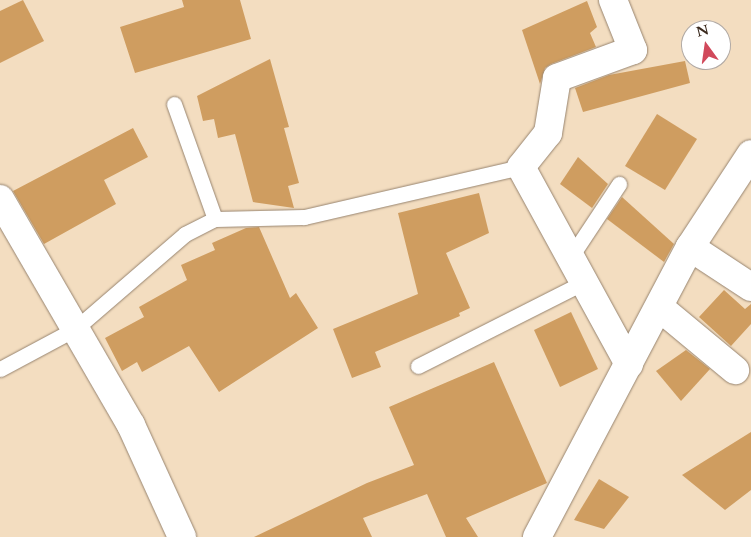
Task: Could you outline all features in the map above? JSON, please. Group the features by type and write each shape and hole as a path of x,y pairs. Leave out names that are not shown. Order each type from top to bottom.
{"street":[{"path":"612,0 633,50 557,78 548,133 521,167 629,364"},
{"path":"537,537 690,247 751,154"},
{"path":"0,198 131,425 182,537"},
{"path":"690,247 751,287"},
{"path":"658,307 735,370"}],"lane":[{"path":"174,104 215,219"},
{"path":"0,369 75,329 185,234 215,219 304,217 521,167"},
{"path":"570,258 619,184"},
{"path":"418,366 584,282"}],"building":[{"path":"23,0 44,41 0,63 0,11"},
{"path":"182,0 240,0 251,39 135,73 120,27 184,7"},
{"path":"587,1 597,27 590,33 596,47 551,64 545,68 540,84 522,30"},
{"path":"270,59 289,127 284,128 299,183 288,186 294,208 253,202 235,134 218,138 214,119 203,121 197,96"},
{"path":"681,62 681,70 687,70 690,83 583,112 575,88 609,75"},
{"path":"657,114 697,139 665,190 625,166"},
{"path":"133,128 148,157 104,180 116,204 44,244 13,191"},
{"path":"578,157 608,184 592,208 560,184"},
{"path":"479,193 489,233 446,253 470,308 459,313 460,316 375,352 381,367 352,378 333,329 418,294 398,213"},
{"path":"622,197 674,244 664,262 607,219"},
{"path":"259,227 290,298 296,293 318,328 219,392 189,346 142,372 137,362 122,371 105,338 144,317 139,307 187,280 181,265 215,250 212,243 246,228"},
{"path":"724,290 745,309 751,304 751,324 731,346 699,317"},
{"path":"571,312 598,369 560,387 534,330"},
{"path":"686,350 710,369 681,401 656,371"},
{"path":"494,362 547,483 466,518 478,537 446,537 427,494 363,518 372,537 254,537 367,483 414,465 389,407"},
{"path":"751,432 751,490 725,510 682,475"},
{"path":"599,479 629,497 604,529 574,520"}]}
